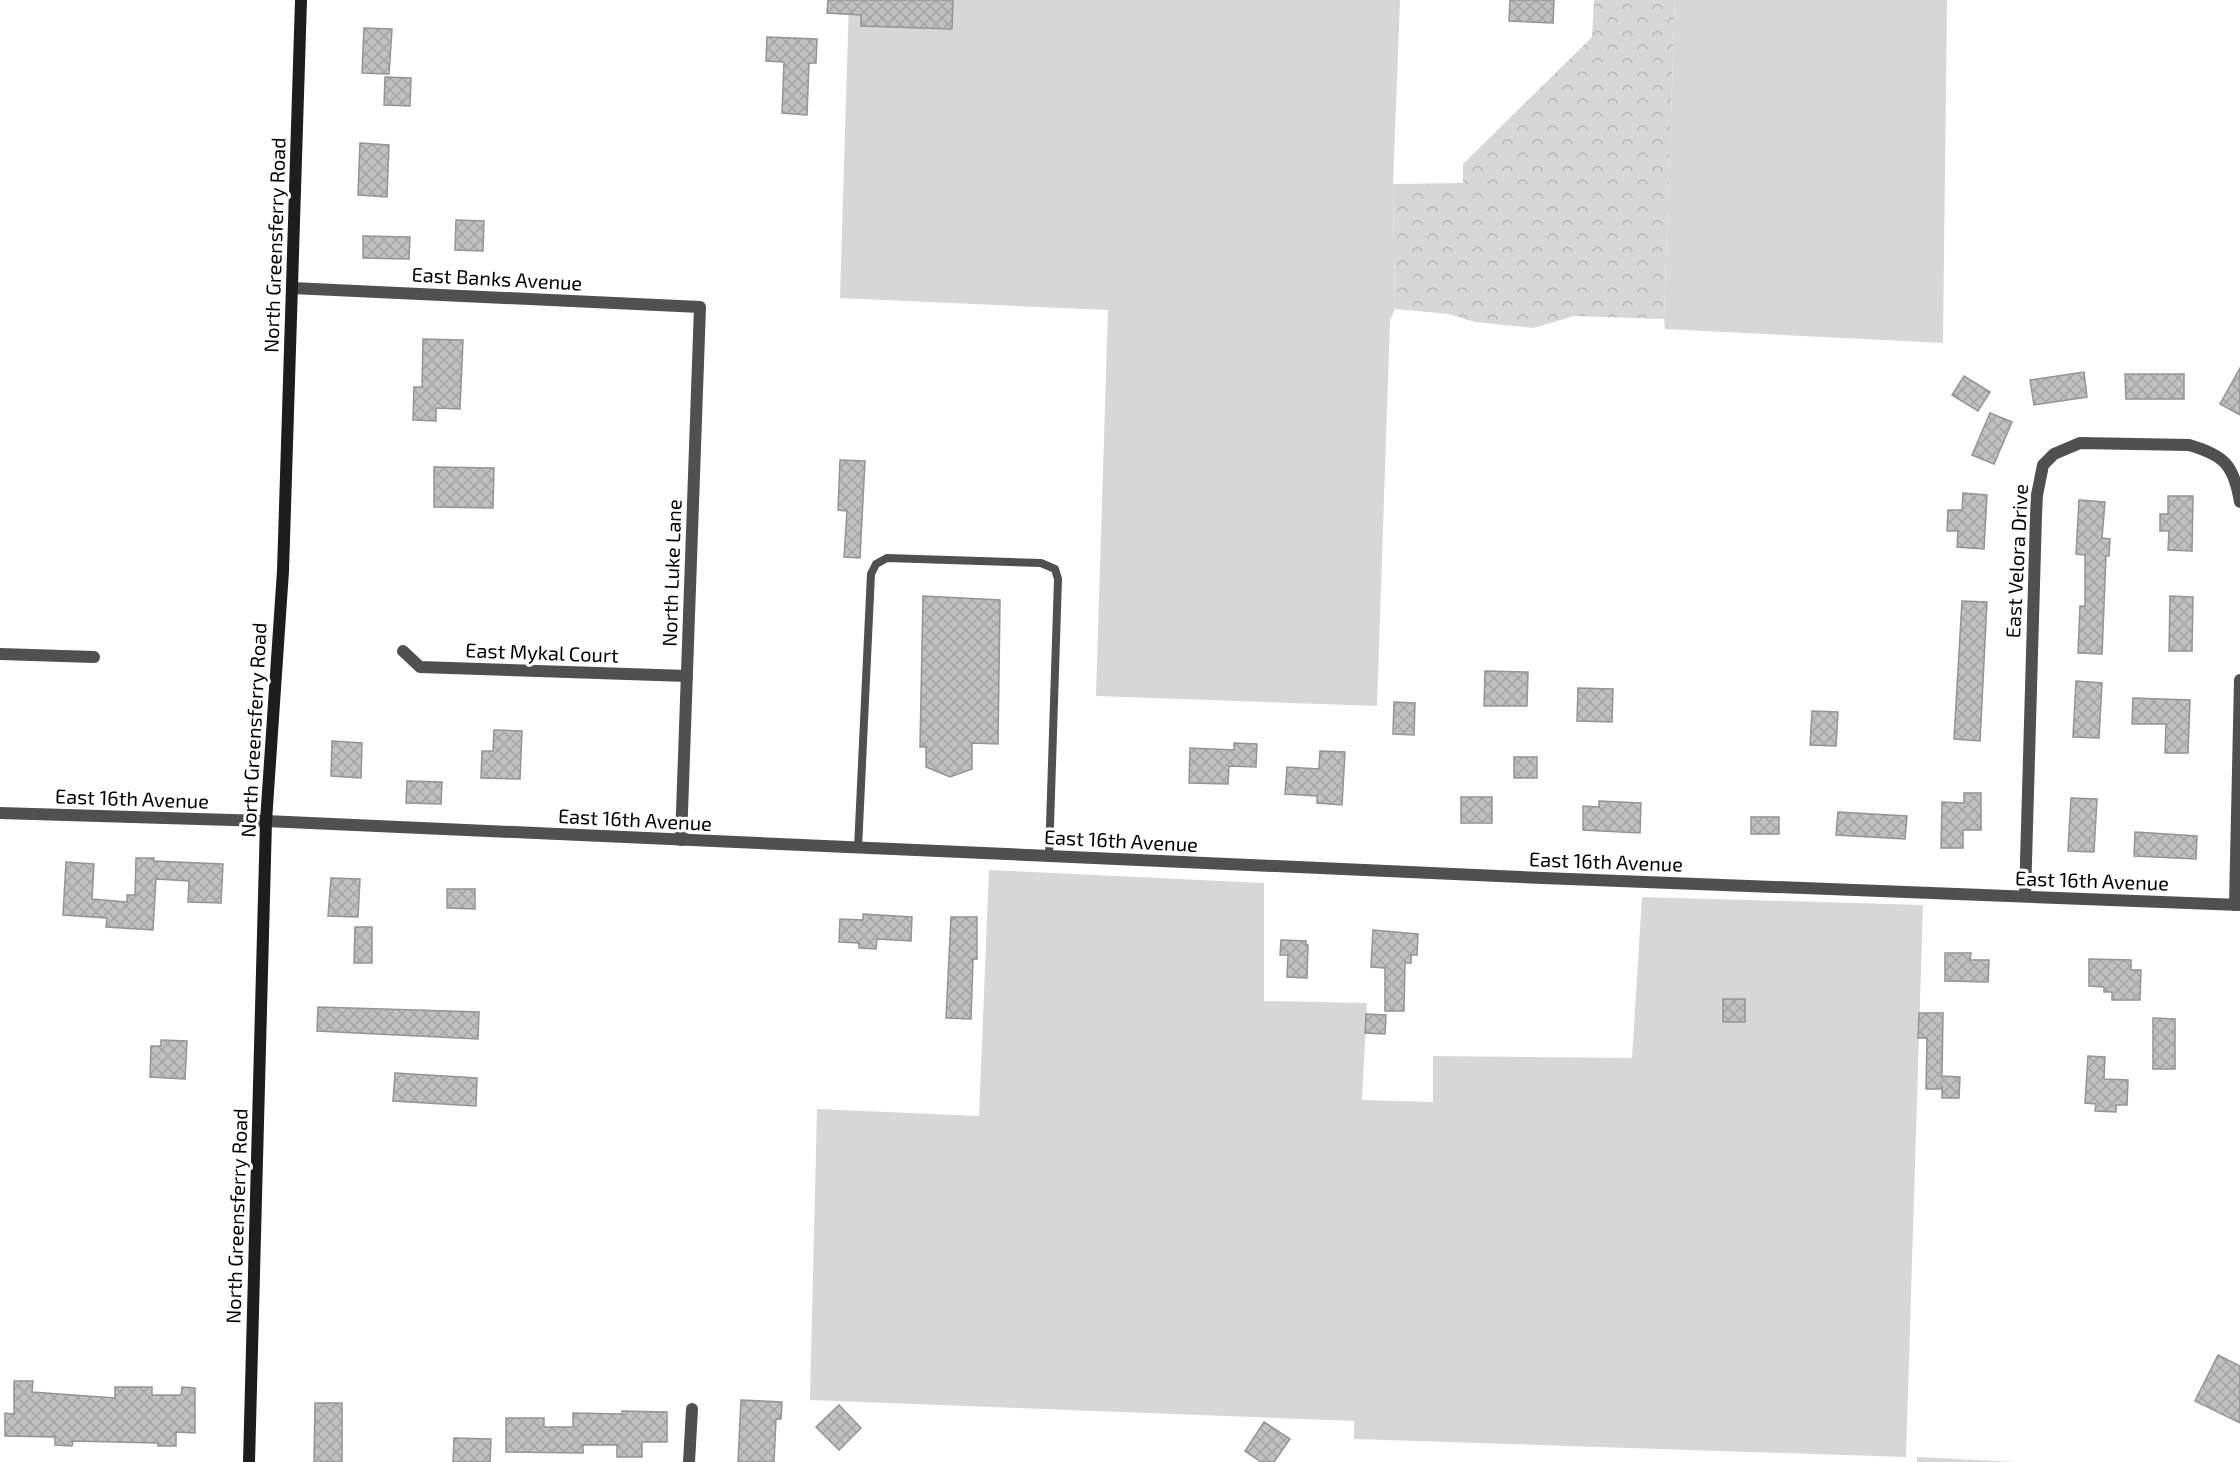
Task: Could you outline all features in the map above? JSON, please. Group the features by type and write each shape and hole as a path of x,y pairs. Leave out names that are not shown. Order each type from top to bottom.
{"main road":[{"name":"North Greensferry Road","path":"249,1462 266,821 283,572 301,0"}],"street":[{"name":"East Banks Avenue","path":"292,288 700,307"},
{"name":"North Luke Lane","path":"681,840 700,307"},
{"name":"East Velora Drive","path":"2025,896 2036,515 2043,465 2054,454 2080,443 2189,446 2205,450 2222,459 2232,469 2240,501"},
{"name":"East Mykal Court","path":"403,651 420,667 687,676"},
{"path":"0,654 94,657"},
{"path":"2238,905 2240,680"},
{"name":"East 16th Avenue","path":"0,813 266,821 1531,878 2238,905"},
{"path":"690,1462 692,1409"}],"lane":[{"path":"858,848 871,574 876,564 887,558 1041,563 1055,569 1058,579 1049,856"}],"green space":[{"path":"849,0 1400,0 1393,184 1395,309 1390,320 1377,706 1096,696 1108,310 840,298"},
{"path":"1594,0 1675,0 1664,319 1574,316 1534,328 1475,322 1449,314 1395,309 1393,184 1463,183 1463,164 1592,37"},
{"path":"1675,0 1947,0 1943,343 1665,329"},
{"path":"989,870 1264,883 1264,1001 1367,1003 1362,1100 1433,1102 1433,1056 1632,1058 1642,897 1923,905 1906,1457 1354,1439 1354,1421 810,1400 817,1109 979,1116"},
{"path":"1917,1457 2017,1462 1917,1462"}],"building":[{"path":"828,0 953,0 952,29 861,26 861,15 827,13"},
{"path":"1510,0 1554,0 1553,23 1509,21"},
{"path":"364,28 392,29 389,74 362,73"},
{"path":"767,37 817,39 816,63 809,63 807,115 782,113 784,62 766,61"},
{"path":"385,77 411,78 410,106 384,105"},
{"path":"360,143 389,145 387,197 358,195"},
{"path":"456,220 484,221 483,251 455,250"},
{"path":"363,236 410,237 409,259 363,258"},
{"path":"423,339 463,340 460,409 436,408 436,421 413,420 414,387 422,387"},
{"path":"2240,368 2240,415 2220,404"},
{"path":"2084,372 2087,397 2034,405 2030,380"},
{"path":"2125,374 2184,374 2184,399 2126,399"},
{"path":"1964,376 1990,392 1978,411 1952,395"},
{"path":"1990,413 2012,422 1994,464 1972,455"},
{"path":"840,460 865,461 860,558 844,557 847,511 838,510"},
{"path":"434,467 494,468 493,508 434,507"},
{"path":"1963,493 1987,495 1984,549 1957,547 1958,531 1947,531 1948,510 1962,510"},
{"path":"2168,496 2193,496 2192,551 2168,550 2169,531 2160,531 2160,514 2168,514"},
{"path":"2079,500 2105,502 2102,538 2110,539 2109,556 2106,556 2102,654 2078,653 2080,606 2085,606 2085,555 2076,554"},
{"path":"923,596 1000,600 998,744 972,743 972,769 950,777 926,767 926,747 920,747"},
{"path":"2170,596 2193,597 2192,651 2169,651"},
{"path":"1962,601 1987,602 1980,741 1954,739"},
{"path":"1485,671 1528,672 1527,706 1484,706"},
{"path":"2076,681 2102,683 2099,738 2073,737"},
{"path":"1578,688 1613,689 1612,722 1577,721"},
{"path":"2133,698 2190,700 2188,753 2165,753 2166,724 2132,724"},
{"path":"1394,702 1415,703 1414,735 1393,734"},
{"path":"1812,711 1838,712 1836,746 1810,745"},
{"path":"494,730 522,731 520,779 481,778 482,751 493,751"},
{"path":"332,741 362,743 361,778 331,776"},
{"path":"1234,743 1257,744 1256,767 1229,766 1228,784 1189,783 1190,748 1234,750"},
{"path":"1320,751 1345,752 1342,805 1317,803 1317,796 1285,794 1287,767 1319,769"},
{"path":"1514,757 1537,757 1537,778 1514,778"},
{"path":"407,781 442,782 441,804 406,803"},
{"path":"1964,793 1981,793 1981,830 1963,830 1963,848 1941,848 1942,802 1964,803"},
{"path":"1461,797 1492,797 1492,823 1461,823"},
{"path":"2071,798 2097,799 2094,852 2068,851"},
{"path":"1599,801 1641,803 1640,833 1583,830 1583,806 1599,807"},
{"path":"1838,812 1907,816 1905,839 1836,835"},
{"path":"1751,817 1779,817 1779,834 1751,834"},
{"path":"2135,832 2197,836 2196,859 2134,856"},
{"path":"136,858 223,864 221,903 188,902 189,881 156,879 153,930 106,927 107,918 63,915 66,862 94,864 92,899 127,902 127,895 135,895"},
{"path":"331,878 360,879 358,917 328,916"},
{"path":"447,889 475,889 475,909 447,908"},
{"path":"863,914 912,917 911,941 877,939 876,949 859,948 859,943 839,942 840,919 863,920"},
{"path":"951,917 977,917 977,959 973,959 971,1019 946,1018"},
{"path":"355,927 372,927 372,963 354,963"},
{"path":"1373,930 1418,934 1417,955 1411,955 1411,963 1405,963 1404,1011 1385,1011 1385,968 1371,967"},
{"path":"1281,940 1306,941 1308,945 1307,978 1287,977 1288,955 1280,955"},
{"path":"1945,953 1971,953 1970,960 1989,960 1988,982 1945,981"},
{"path":"2089,959 2131,960 2131,970 2141,970 2140,1000 2112,1000 2112,992 2104,992 2104,987 2089,986"},
{"path":"1723,999 1745,999 1745,1022 1723,1022"},
{"path":"318,1007 479,1012 478,1039 317,1031"},
{"path":"1919,1013 1943,1013 1942,1076 1960,1077 1959,1098 1942,1098 1942,1089 1926,1089 1927,1038 1918,1038"},
{"path":"1366,1014 1386,1015 1385,1034 1365,1033"},
{"path":"2153,1018 2175,1019 2175,1069 2153,1069"},
{"path":"161,1040 187,1041 185,1079 150,1077 151,1046 161,1046"},
{"path":"2088,1056 2105,1057 2104,1079 2128,1080 2127,1105 2116,1105 2116,1112 2095,1111 2096,1104 2085,1103"},
{"path":"395,1073 477,1078 476,1106 393,1101"},
{"path":"2218,1355 2240,1366 2240,1423 2195,1401"},
{"path":"14,1381 33,1381 32,1392 115,1398 115,1387 152,1387 152,1395 181,1395 182,1387 195,1388 195,1433 176,1432 176,1446 158,1446 158,1443 73,1441 72,1446 55,1445 55,1437 5,1436 5,1413 14,1414"},
{"path":"741,1400 782,1402 781,1419 776,1419 774,1462 738,1462"},
{"path":"315,1403 342,1403 342,1462 314,1462"},
{"path":"839,1405 861,1428 839,1450 816,1427"},
{"path":"622,1411 667,1412 667,1442 642,1442 642,1457 617,1457 617,1445 583,1445 583,1453 506,1452 506,1418 544,1418 544,1427 573,1427 573,1413 622,1414"},
{"path":"1264,1422 1290,1439 1274,1462 1261,1462 1245,1451"},
{"path":"454,1438 491,1439 490,1462 453,1462"}]}
